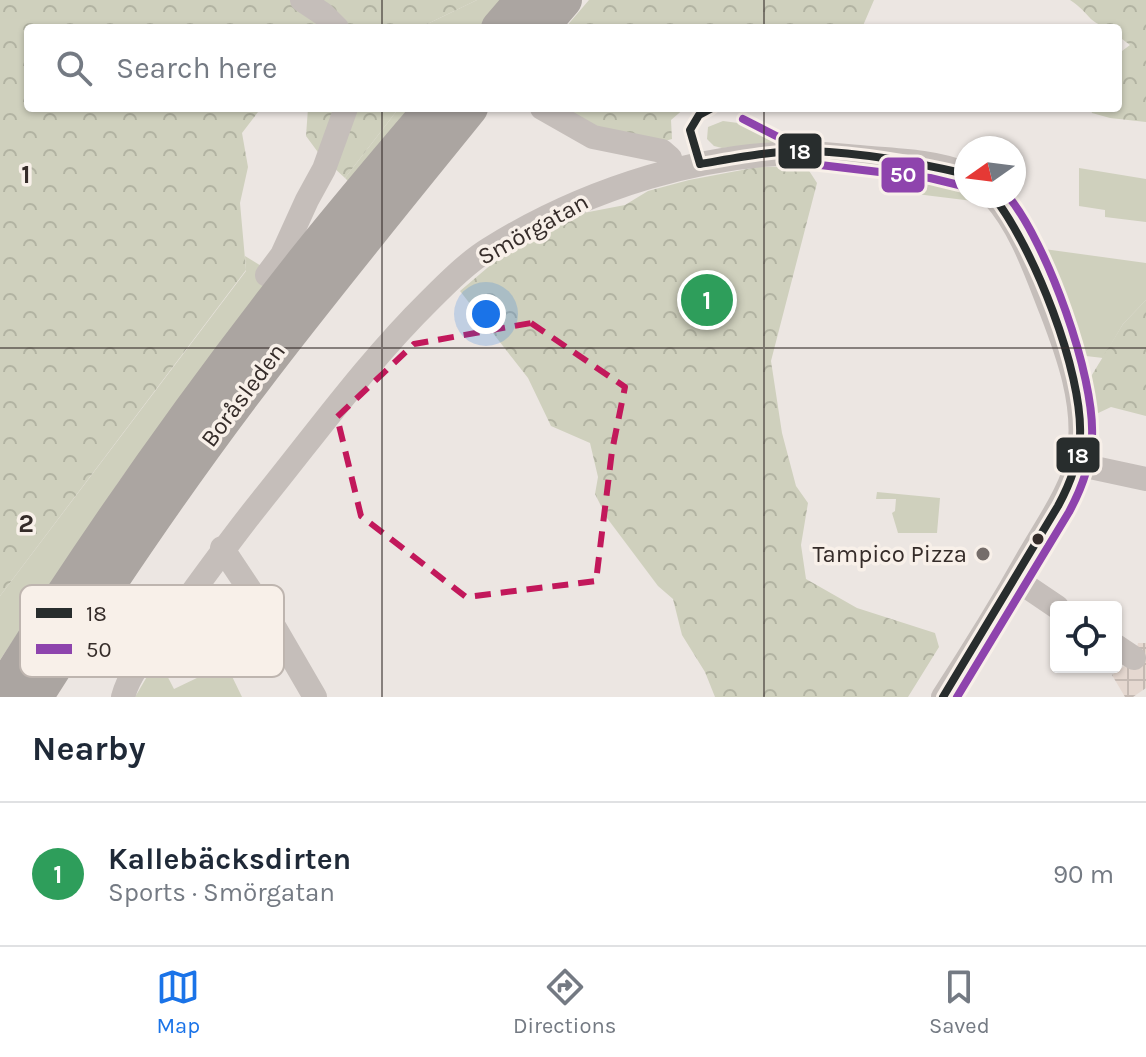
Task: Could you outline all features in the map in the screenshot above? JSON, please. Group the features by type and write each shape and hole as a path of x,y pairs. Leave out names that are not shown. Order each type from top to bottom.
{"highway":[{"path":"543,24 564,0"},
{"name":"Boråsleden","path":"71,585 229,360 305,261 429,112"},
{"name":"Boråsleden","path":"110,585 253,380 467,112"},
{"name":"Boråsleden","path":"0,694 20,663"},
{"name":"Boråsleden","path":"35,697 48,677"}],"street":[{"path":"302,0 333,24"},
{"path":"267,275 282,255 324,169 345,112"},
{"path":"549,112 593,137 662,151 670,158 673,170"},
{"name":"Smörgatan","path":"195,585 400,329 488,250 565,206 673,170 733,158 799,151 954,171"},
{"path":"943,697 1017,580 1064,496 1079,450 1078,408 1068,356 1041,285 1018,236 1000,208"},
{"path":"1076,464 1146,479"},
{"path":"222,548 247,585"},
{"path":"1017,580 1050,602"},
{"path":"284,644 315,697"},
{"name":"Smörgatan","path":"123,697 131,677"}],"highlighted area":[{"path":"531,323 625,387 612,451 596,581 466,597 361,516 337,417 414,344"}],"green space":[{"path":"0,0 477,0 427,24 24,24 24,112 258,112 242,133 248,167 240,203 246,270 0,596"},
{"path":"477,0 503,0 482,24 427,24"},
{"path":"589,0 874,0 864,24 568,24"},
{"path":"1070,0 1146,0 1146,122 1092,113 1122,112 1122,51 1130,45 1122,39 1122,24 1096,23"},
{"path":"308,112 396,112 345,178 320,155 306,136"},
{"path":"396,112 409,112 351,184 345,178"},
{"path":"569,112 680,112 671,120 672,139 659,142 630,139"},
{"path":"723,121 738,123 777,143 714,146 707,139 708,127"},
{"path":"806,166 817,183 771,361 782,433 796,486 808,503 801,545 806,579 857,608 935,633 939,647 908,697 715,697 705,672 682,635 673,599 658,586 607,518 595,494 598,477 590,443 551,426 528,378 460,291 493,263 573,215 625,205 648,191 689,180 758,167"},
{"path":"1079,168 1146,179 1146,222 1105,217 1105,210 1079,206"},
{"path":"909,175 954,186 954,199 908,193"},
{"path":"1044,249 1146,263 1146,300 1123,324 1103,358 1086,356"},
{"path":"245,256 274,274 120,480 50,585 20,585 20,630 0,660 0,596 246,271"},
{"path":"1146,300 1146,416 1111,407 1094,415 1087,383 1123,324"},
{"path":"877,492 940,498 937,533 898,533 892,513 896,499 876,499"},
{"path":"147,677 168,677 174,689 199,677 232,677 242,697 135,697"}],"shaded area":[{"path":"1138,643 1146,643 1146,688 1133,697 1125,697 1112,675 1122,673 1122,668 1134,659"}],"transit line":[{"name":"18","path":"705,112 699,115 690,130 700,164 769,153 812,151 889,159 954,171"},
{"name":"50","path":"743,119 786,141 788,156 795,162 930,178 954,184"},
{"name":"18","path":"943,697 1058,506 1078,455 1079,409 1064,345 1039,277 1001,208"},
{"name":"50","path":"957,697 1069,512 1090,457 1091,411 1077,346 1053,277 1017,208"}],"place":[{"name":"Kallebäcksdirten","path":"707,300"},
{"name":"Tampico Pizza","path":"983,554"}]}
